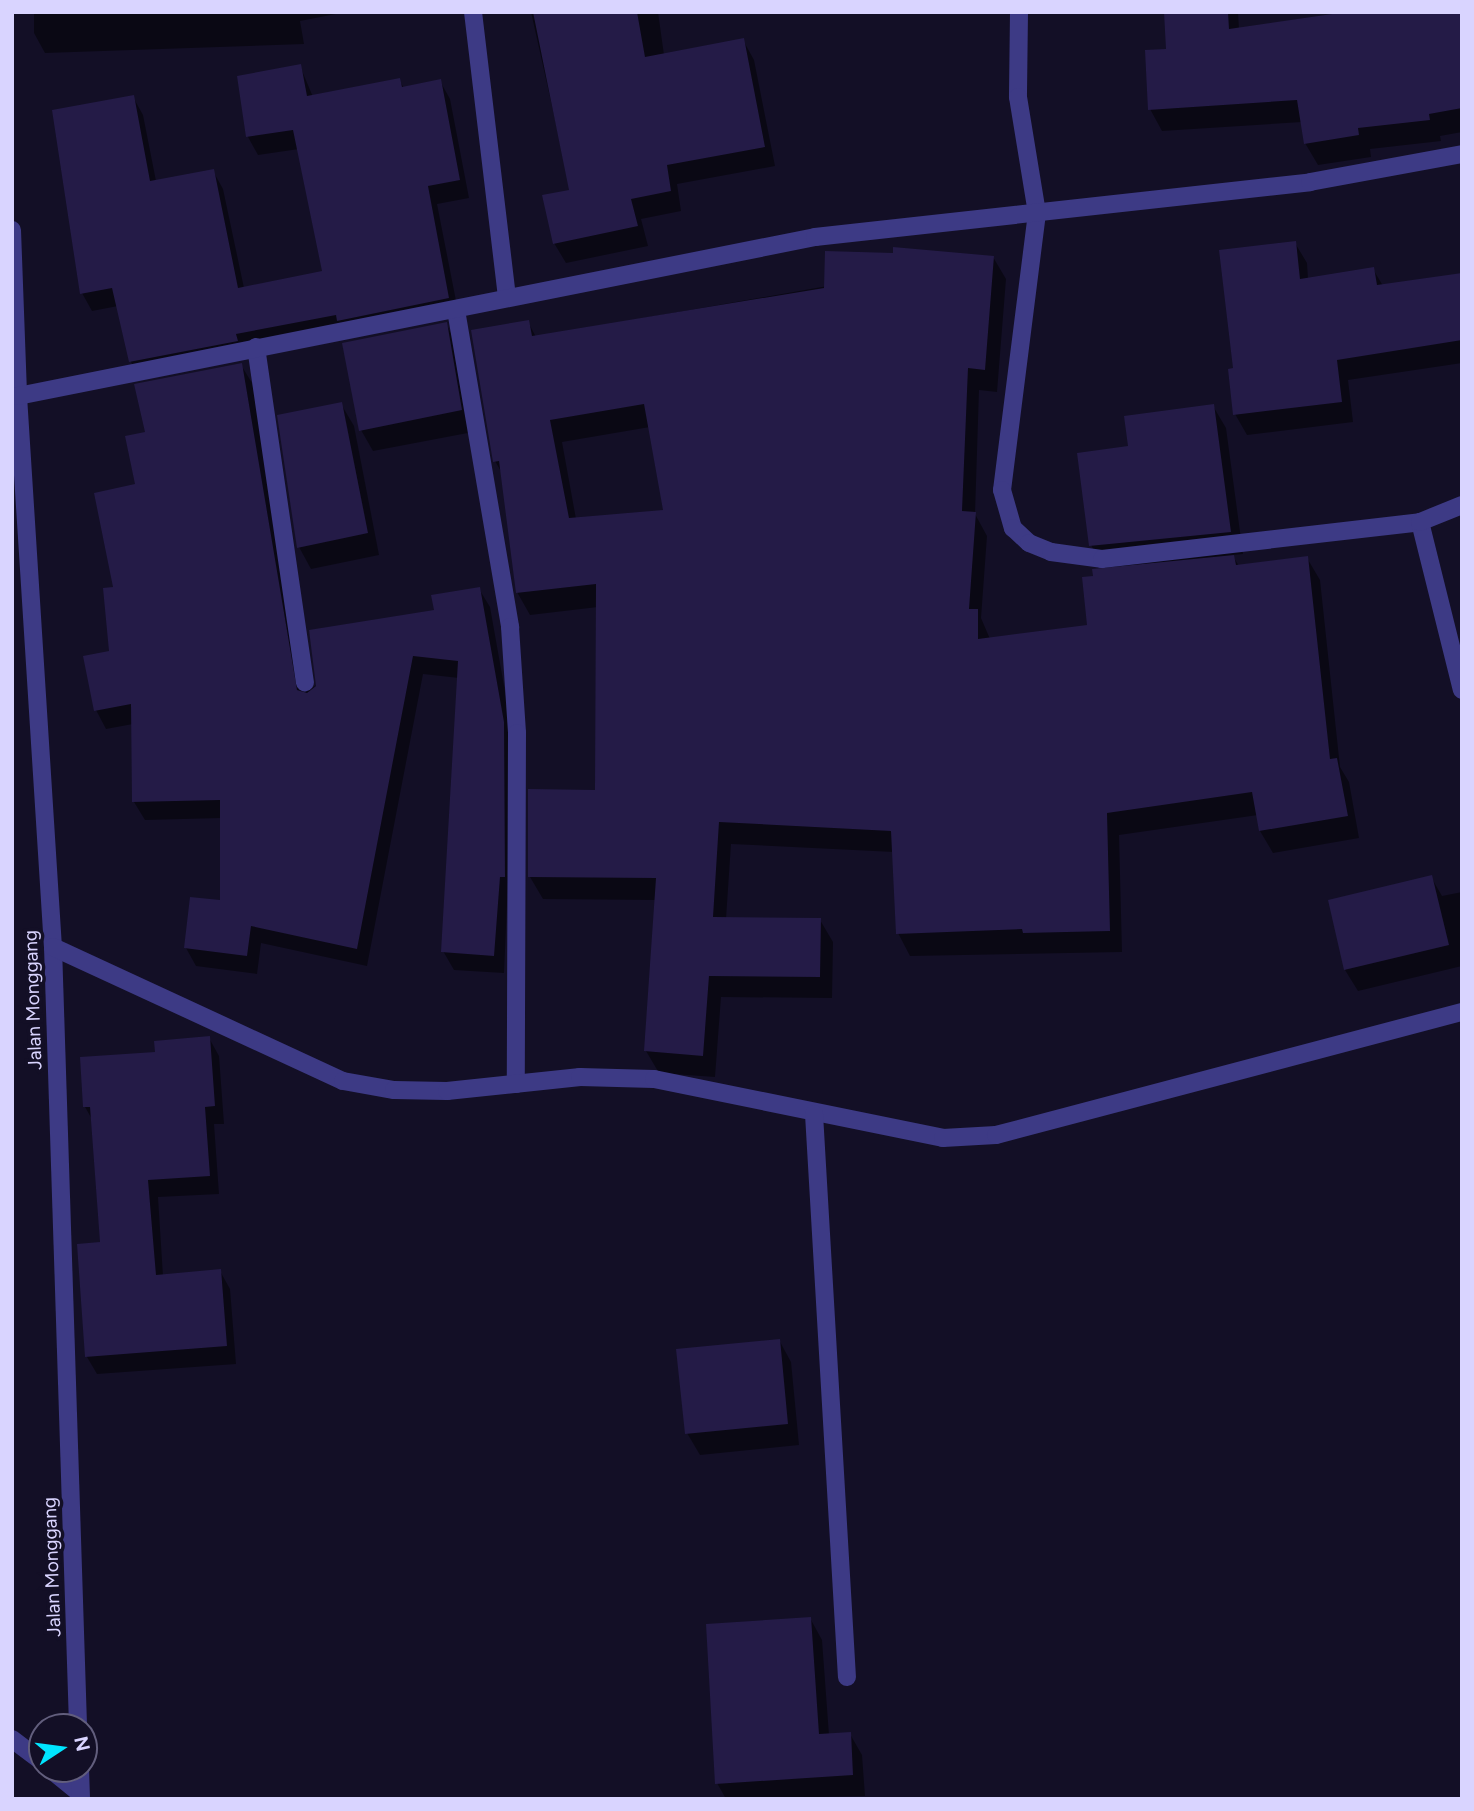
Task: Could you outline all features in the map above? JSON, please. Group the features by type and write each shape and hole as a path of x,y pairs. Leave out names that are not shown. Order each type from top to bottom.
{"street":[{"path":"472,12 506,298"},
{"path":"1019,12 1018,97 1037,214 1002,490 1013,528 1029,543 1080,557 1130,558 1420,522 1462,505"},
{"path":"18,396 816,237 1310,182 1462,154"},
{"name":"Jalan Monggang","path":"12,230 18,396 53,947 78,1713"},
{"path":"456,310 510,627 517,733 516,1084"},
{"path":"256,347 305,682"},
{"path":"1420,522 1462,690"},
{"path":"53,947 343,1081 394,1090 434,1091 580,1077 654,1080 943,1138 996,1135 1462,1012"},
{"path":"814,1114 847,1677"},
{"path":"12,1739 28,1751"},
{"path":"66,1783 81,1796"}],"building":[{"path":"533,12 637,12 645,57 744,38 765,147 667,165 671,191 631,199 638,226 553,244 542,195 569,190"},
{"path":"1164,12 1228,12 1229,29 1346,12 1462,12 1462,108 1429,114 1430,120 1358,128 1359,135 1304,144 1297,100 1148,110 1145,50 1166,49"},
{"path":"301,64 307,96 400,78 402,87 441,79 460,180 428,186 449,298 337,321 336,315 236,334 238,341 129,362 112,288 80,294 52,110 134,95 150,181 214,169 238,288 322,271 293,130 246,137 237,76"},
{"path":"1296,241 1300,279 1374,267 1377,285 1462,273 1462,340 1337,360 1342,402 1233,415 1228,369 1233,368 1219,250"},
{"path":"893,247 994,256 985,370 968,368 962,511 976,512 969,609 978,609 978,639 1087,625 1082,577 1093,576 1092,569 1234,555 1236,565 1308,556 1330,759 1337,758 1348,816 1259,831 1252,792 1107,813 1110,931 1023,933 1022,929 896,934 891,831 719,822 713,917 821,918 820,977 709,976 703,1056 644,1051 656,878 528,877 528,789 595,790 596,584 516,593 499,461 493,462 471,330 529,320 532,336 824,288 825,251 893,253","holes":["644,404 663,510 569,518 550,420"]},
{"path":"447,322 462,410 359,431 342,343"},
{"path":"242,363 297,690 307,693 316,686 309,630 434,610 431,595 480,587 504,722 505,877 500,877 494,956 441,952 458,661 413,656 357,949 251,926 247,956 184,948 190,897 220,900 220,800 132,802 131,704 94,711 83,656 109,651 103,588 113,587 94,493 135,484 125,436 145,432 134,384"},
{"path":"342,402 368,533 297,548 277,415"},
{"path":"1214,404 1231,532 1089,546 1077,453 1128,446 1124,416"},
{"path":"1432,875 1449,945 1344,970 1328,900"},
{"path":"210,1036 215,1106 205,1107 210,1176 148,1180 156,1275 221,1269 227,1346 85,1357 77,1244 100,1242 90,1107 83,1107 80,1057 155,1052 154,1041"},
{"path":"780,1339 788,1424 685,1434 676,1349"},
{"path":"811,1617 819,1734 851,1732 853,1775 715,1784 706,1624"}]}
